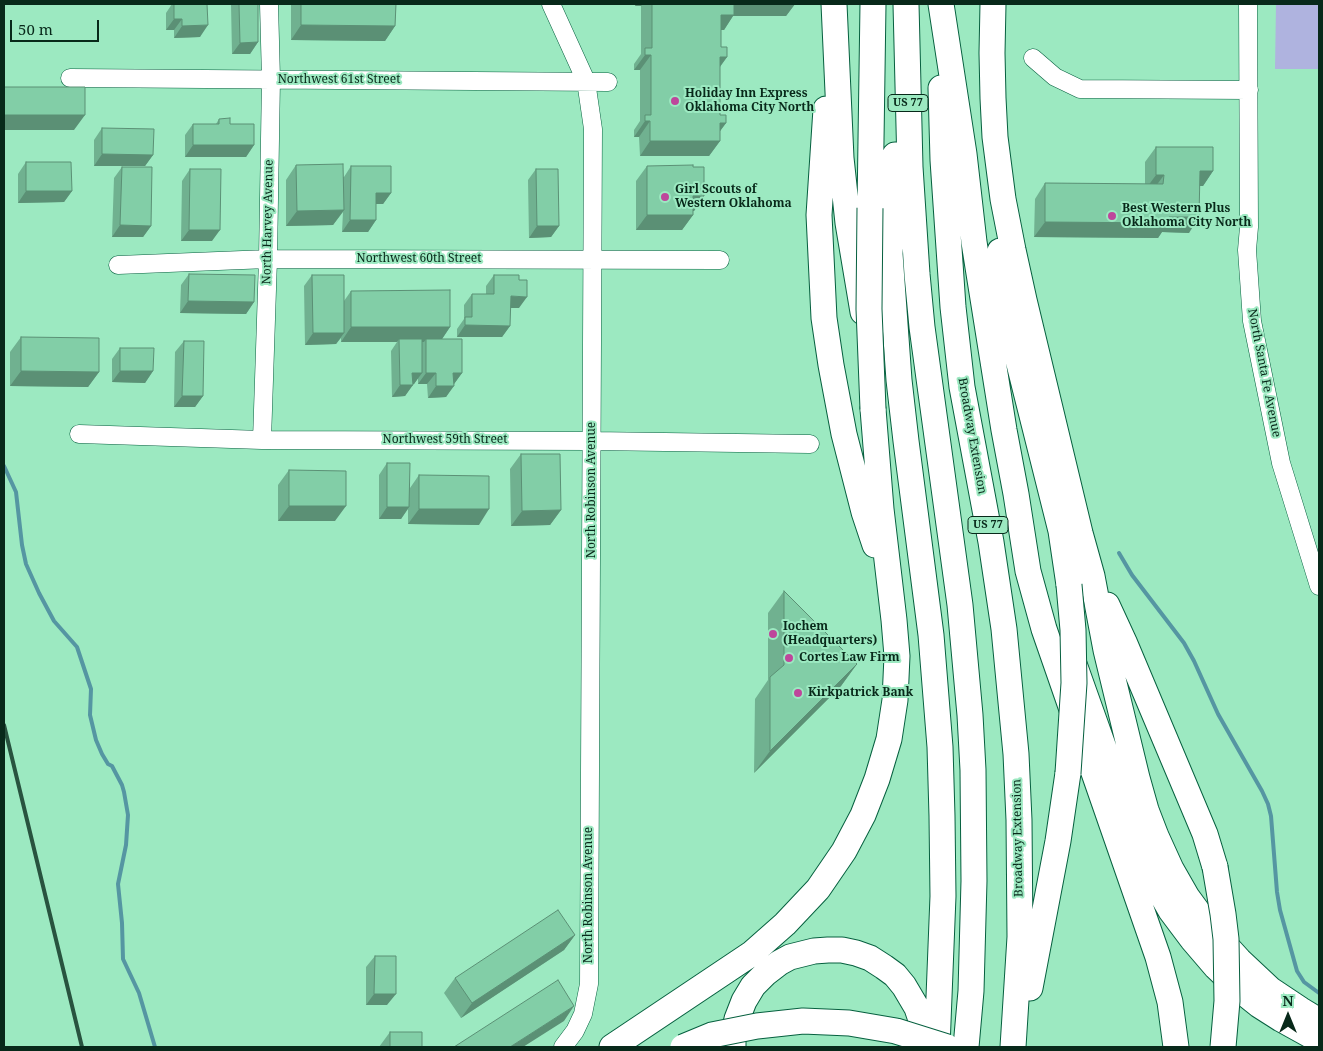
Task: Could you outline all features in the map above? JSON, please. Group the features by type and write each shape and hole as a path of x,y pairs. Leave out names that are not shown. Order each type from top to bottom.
{"highway":[{"path":"834,4 819,215 824,318 844,434 864,512 891,593"},
{"path":"834,4 841,158 848,224 868,340 883,398 902,496 927,598"},
{"path":"612,1047 751,954 818,889 844,851 863,815 877,779 889,739 895,700 897,656 881,509 873,409 869,309 873,4"},
{"path":"905,4 890,254 899,380 927,598 936,686 942,816 943,896 937,1047"},
{"name":"US 77","path":"905,4 909,158 916,274 960,605 970,715 973,770 974,881 971,982 966,1047"},
{"path":"941,4 964,154 975,251 1028,571 1044,630 1158,957 1170,1002 1176,1047"},
{"name":"Broadway Extension","path":"941,4 943,151 953,307 962,387 991,542 1004,629 1016,754 1019,820 1020,937 1013,1047"},
{"path":"993,4 993,98 995,137 1003,199 1024,300 1092,576 1106,650 1137,778 1156,836 1187,898 1244,965 1271,990 1319,1020"},
{"path":"1003,199 999,259 1006,312 1061,531 1070,586 1074,682 1070,758 1058,841 1018,1047"},
{"path":"1016,494 1142,855 1155,883 1171,911 1216,967 1259,1005 1319,1040"},
{"path":"1092,576 1125,644 1201,824 1215,868 1226,939 1227,1001 1223,1047"},
{"path":"733,1047 733,1036 737,1019 744,1001 753,986 779,963 814,951 828,950 842,950 870,958 895,976 904,986 917,1008 930,1047"},
{"path":"683,1047 712,1035 757,1026 803,1021 849,1023 896,1030 947,1047"}],"street":[{"name":"North Harvey Avenue","path":"262,440 271,79 269,4"},
{"name":"North Robinson Avenue","path":"551,4 586,81 593,128 589,984 583,1014 575,1031 563,1047"},
{"name":"North Santa Fe Avenue","path":"1248,4 1247,250 1252,321 1281,464 1319,586"},
{"path":"1034,58 1055,77 1080,89 1249,90"},
{"name":"Northwest 61st Street","path":"70,78 608,82"},
{"name":"Northwest 60th Street","path":"118,265 268,259 720,260"},
{"name":"Northwest 59th Street","path":"79,434 262,440 810,444"}],"shaded area":[{"path":"1276,4 1319,4 1319,69 1275,69"}],"building":[{"path":"174,4 207,4 208,25 182,26 182,19 174,19"},
{"path":"239,4 258,4 258,42 240,43"},
{"path":"301,4 396,4 395,26 301,25"},
{"name":"Holiday Inn Express Oklahoma City North","path":"652,4 734,4 734,15 721,15 721,47 727,47 727,57 720,57 720,115 726,115 726,123 720,123 720,141 650,141 650,121 645,121 645,115 651,115 651,55 645,55 645,48 652,48"},
{"path":"4,87 85,87 85,115 4,115"},
{"path":"230,118 230,124 254,124 254,145 193,145 193,124 219,124 219,119"},
{"path":"102,128 154,129 153,155 102,154"},
{"name":"Best Western Plus Oklahoma City North","path":"1156,147 1213,147 1213,171 1200,171 1199,217 1169,217 1169,223 1045,222 1045,183 1163,184 1164,175 1156,175"},
{"path":"26,162 71,162 72,191 26,191"},
{"path":"343,164 344,210 297,211 296,165"},
{"path":"693,165 693,167 704,167 704,196 693,196 693,215 647,215 647,166"},
{"path":"351,166 391,166 391,193 376,193 376,220 350,220"},
{"path":"122,167 152,167 151,226 120,225"},
{"path":"190,169 221,169 220,230 189,230"},
{"path":"536,169 558,169 559,226 537,226"},
{"path":"189,274 255,275 254,302 188,301"},
{"path":"312,275 344,275 344,333 313,333"},
{"path":"494,275 519,275 519,280 527,280 527,297 511,296 510,326 465,325 465,317 472,317 472,294 494,294"},
{"path":"450,290 450,327 351,327 351,291"},
{"path":"21,337 99,338 99,372 21,371"},
{"path":"399,339 422,339 422,373 412,373 413,385 400,385"},
{"path":"426,339 462,339 462,373 453,373 454,386 436,386 436,373 426,373"},
{"path":"184,341 204,341 203,396 182,396"},
{"path":"120,348 154,348 153,371 120,371"},
{"path":"521,454 560,454 561,510 522,511"},
{"path":"387,463 410,463 409,507 387,507"},
{"path":"289,470 346,471 346,506 289,506"},
{"path":"419,475 489,476 489,509 419,509"},
{"name":"Kirkpatrick Bank","path":"784,591 857,664 770,751 770,677 784,665"},
{"path":"558,910 575,935 472,1003 455,978"},
{"path":"375,956 396,956 396,994 374,994"},
{"path":"558,980 574,1006 510,1047 454,1047"},
{"path":"390,1032 422,1032 422,1047 390,1047"}],"waterway":[{"path":"4,466 16,492 26,564 54,621 77,647 91,689 90,715 96,740 108,764 112,766 124,792 128,815 126,845 118,884 123,959 139,993 155,1047"},
{"path":"1119,553 1132,575 1184,643 1218,714 1268,804 1271,816 1280,910 1297,971 1304,982 1319,993"}],"railway":[{"path":"4,725 82,1047"}],"place":[{"name":"Holiday Inn Express Oklahoma City North","path":"675,101"},
{"name":"Girl Scouts of Western Oklahoma","path":"665,197"},
{"name":"Best Western Plus Oklahoma City North","path":"1112,216"},
{"name":"Iochem (Headquarters)","path":"773,634"},
{"name":"Cortes Law Firm","path":"789,658"},
{"name":"Kirkpatrick Bank","path":"798,693"}]}
